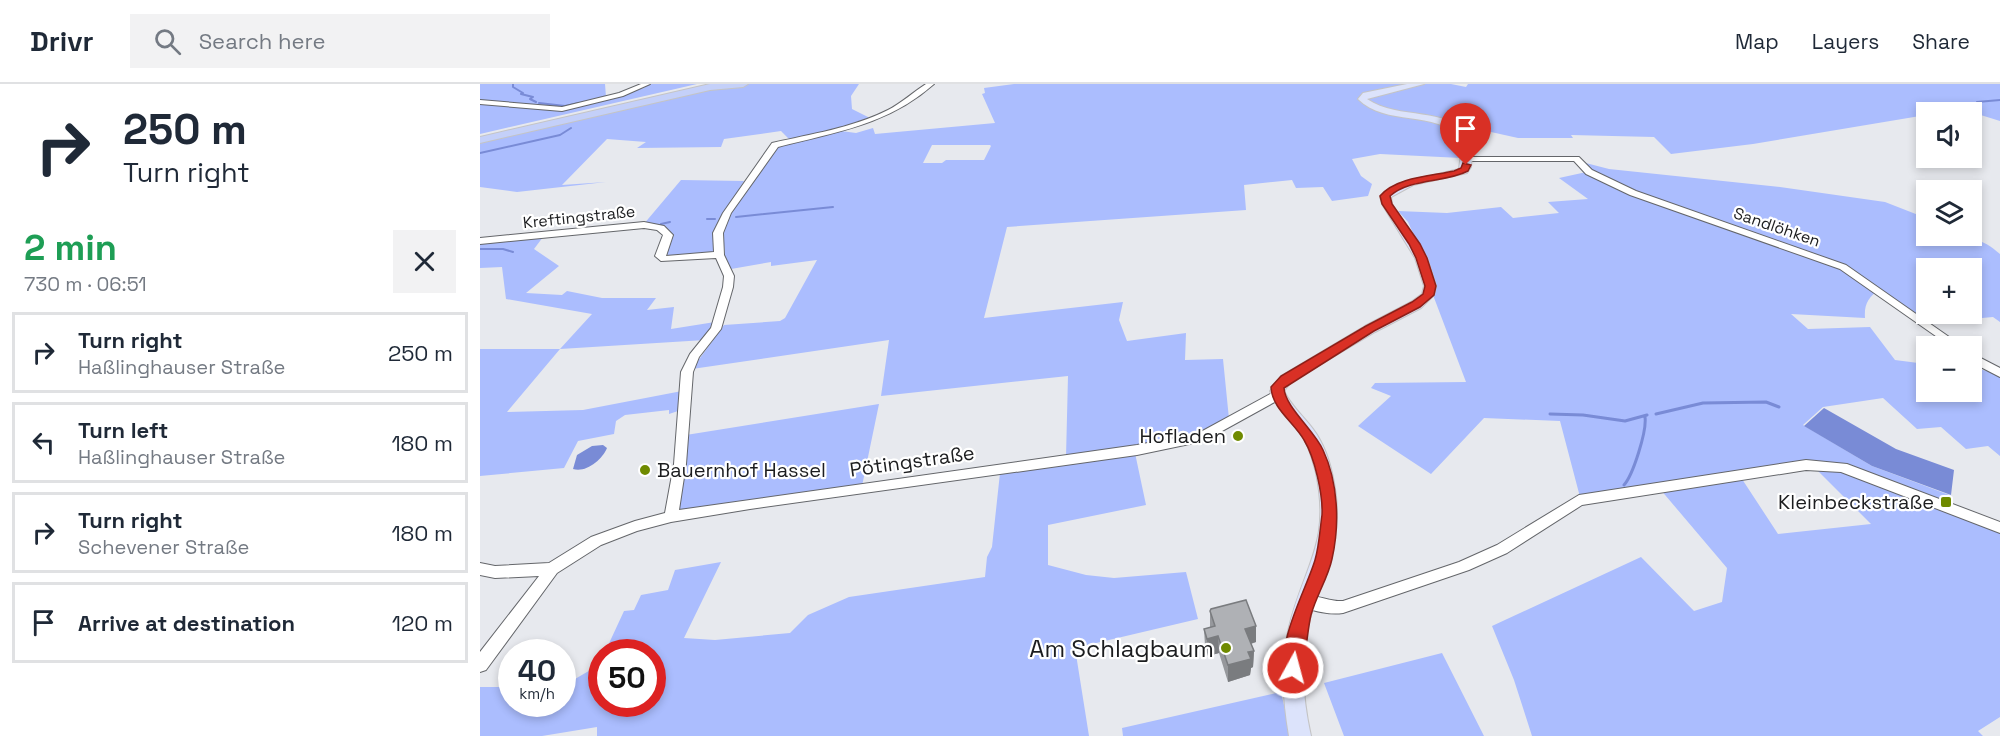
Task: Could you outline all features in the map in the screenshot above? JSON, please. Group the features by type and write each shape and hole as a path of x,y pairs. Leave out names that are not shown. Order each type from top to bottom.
{"highway":[{"path":"480,139 708,84"},
{"path":"480,139 724,84"},
{"path":"674,94 743,84"}],"main road":[{"path":"1300,736 1292,689 1295,647 1307,602 1324,560 1329,528 1328,495 1316,449 1278,395 1277,387 1286,379 1370,329 1416,305 1428,295 1431,286 1419,254 1385,198 1388,192 1402,186 1463,171 1466,167 1468,138 1457,127 1438,120 1373,107 1362,99 1366,95 1420,84"}],"street":[{"path":"480,102 562,109 621,95 647,84"},
{"path":"672,517 680,464 687,372 694,356 716,329 728,287 729,276 719,255 720,225 753,173 775,145 832,133 886,114 905,105 931,84"},
{"name":"Sandlöhken","path":"1465,159 1576,159 1589,172 1633,193 1843,267 1943,336"},
{"name":"Kreftingstraße","path":"480,241 644,225 660,227 668,235 660,256 664,259 719,255"},
{"path":"1982,363 2000,373"},
{"name":"Pötingstraße","path":"480,569 495,572 552,569 596,541 635,526 672,517 1137,450 1200,438 1278,395"},
{"path":"1307,602 1334,608 1343,607 1464,566 1502,549 1578,500 1814,464 1842,467 1870,476 2000,528"},
{"path":"480,665 552,569"}],"shaded area":[{"path":"480,84 605,84 606,97 644,88 648,84 697,84 480,134"},
{"path":"749,84 859,84 851,96 852,109 872,119 832,132 790,140 781,131 724,139 721,147 637,148 646,142 607,139 562,185 606,182 517,192 480,187 480,143 692,93"},
{"path":"1014,84 1416,84 1362,97 1371,107 1437,121 1461,131 1441,130 1447,144 1465,144 1461,158 1380,154 1352,159 1361,176 1372,184 1368,196 1332,201 1323,187 1296,188 1292,180 1244,185 1246,210 1007,227 984,318 1123,302 1119,320 1127,341 1186,333 1185,360 1223,359 1229,419 1192,437 1066,457 1068,376 881,396 889,340 692,369 724,325 780,321 785,318 817,260 771,266 771,262 731,269 722,260 725,254 722,225 776,146 841,131 856,133 873,128 875,134 995,123 982,94 985,93 984,88","holes":["932,145 990,145 984,160 946,160 942,163 923,163"]},
{"path":"1425,84 1451,84 1466,87 1468,84 2000,84 2000,121 1982,115 1982,102 1916,102 1916,117 1753,144 1671,154 1654,137 1571,135 1573,138 1518,138 1374,106 1364,97"},
{"path":"1578,161 1609,169 1780,187 1885,202 1916,214 1916,246 1982,246 1982,242 1991,247 2000,254 2000,322 1993,317 1982,318 1982,258 1916,258 1916,315 1881,289 1868,301 1865,318 1791,314 1808,329 1870,327 1895,360 1916,363 1916,402 1982,402 1982,370 2000,373 2000,456 1988,446 1966,449 1941,427 1917,429 1883,398 1823,407 1803,425 1872,466 1952,496 1950,506 1841,465 1738,473 1655,483 1580,497 1560,421 1484,418 1431,474 1358,426 1391,396 1371,388 1375,383 1466,382 1433,295 1426,262 1408,222 1398,211 1447,213 1501,207 1513,218 1559,213 1548,202 1588,199 1559,178 1591,171"},
{"path":"681,180 744,181 715,230 713,253 670,257 665,252 670,235 643,225"},
{"path":"543,237 534,249 559,266 526,293 562,295 567,291 602,298 656,298 647,310 674,307 671,329 715,322 705,340 560,349 592,314 506,299 502,267 480,268 480,242"},
{"path":"480,349 560,349 507,412 583,410 682,391 681,410 669,414 669,410 625,415 616,421 614,434 578,441 564,468 480,476"},
{"path":"879,404 862,486 676,513 686,435"},
{"path":"1824,408 1896,449 1954,470 1951,495 1872,466 1804,426"},
{"path":"603,445 607,448 597,461 583,469 573,469 577,455 592,446"},
{"path":"1135,453 1146,505 1048,525 1048,565 1086,575 1114,578 1186,572 1198,619 1075,648 1089,736 597,736 597,727 542,736 480,736 480,687 498,687 498,717 576,717 576,678 588,671 588,717 666,717 666,639 611,639 624,611 634,610 641,595 668,590 675,570 721,562 684,638 715,640 790,633 808,615 849,597 985,577 987,557 992,547 1000,473"},
{"path":"1815,468 1843,469 2000,532 2000,717 1978,731 1983,736 1532,736 1514,680 1492,626 1641,557 1694,611 1722,602 1727,568 1660,489 1742,479 1778,534 1871,524"},
{"path":"1442,653 1484,736 1344,736 1324,683"},
{"path":"1281,692 1291,736 1123,736 1122,728"}],"building":[{"path":"1246,600 1256,626 1245,629 1254,651 1248,652 1251,659 1228,665 1218,636 1207,639 1204,629 1215,626 1211,609"}],"waterway":[{"path":"513,84 513,87 523,93 521,94 533,97 530,99 536,102"},
{"path":"1977,102 2000,100"},
{"path":"539,103 565,106 579,103"},
{"path":"480,153 560,135 571,128"},
{"path":"736,217 833,207"},
{"path":"707,219 715,219"},
{"path":"661,224 670,222"},
{"path":"480,249 503,249 513,252"},
{"path":"1656,414 1703,403 1766,402 1779,407"},
{"path":"1550,414 1583,415 1625,421 1647,415"},
{"path":"1624,485 1639,452 1645,417"}],"place":[{"name":"Hofladen","path":"1238,436"},
{"name":"Bauernhof Hassel","path":"645,470"},
{"name":"Kleinbeckstraße","path":"1946,502"},
{"name":"Am Schlagbaum","path":"1226,648"}],"route":[{"path":"1293,668 1303,613 1324,560 1330,512 1321,462 1316,449 1309,436 1284,405 1276,391 1277,387 1286,379 1370,329 1424,300 1431,286 1421,258 1415,244 1387,204 1385,196 1388,192 1410,183 1463,171 1466,165"}]}
